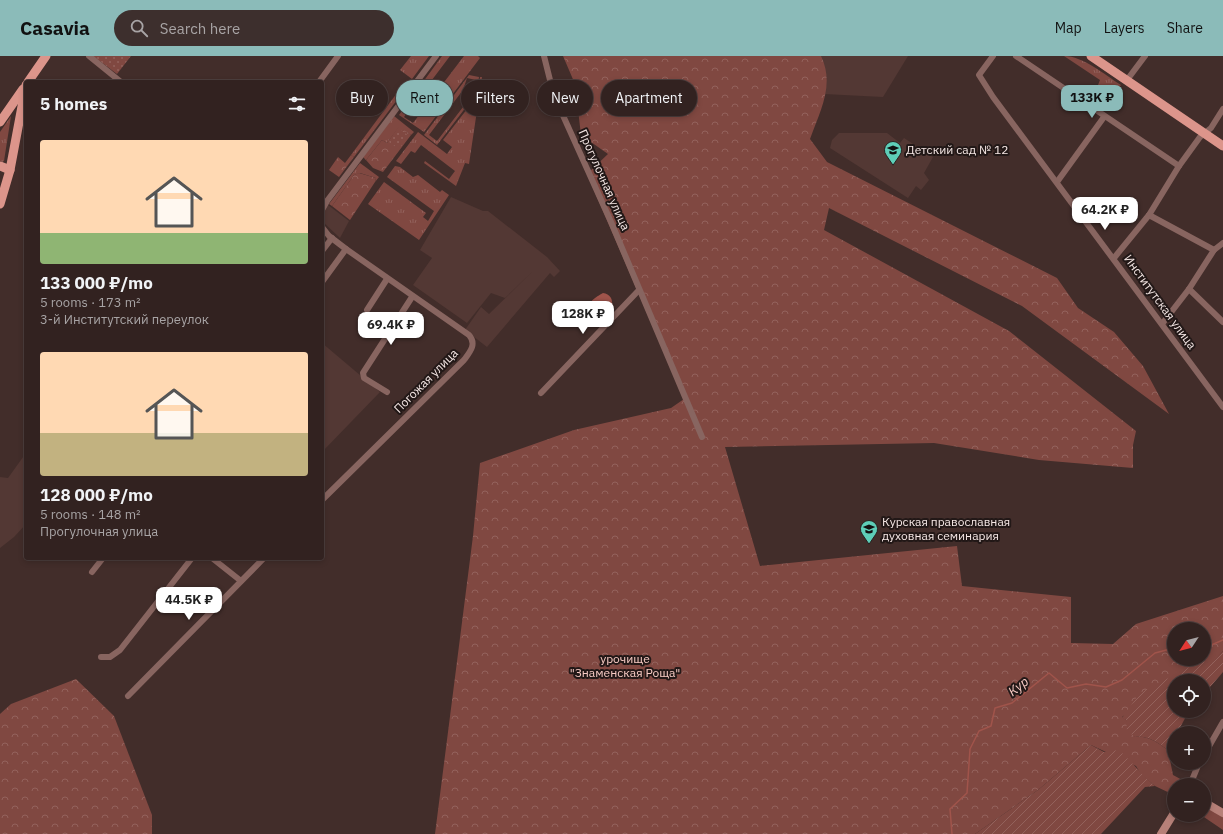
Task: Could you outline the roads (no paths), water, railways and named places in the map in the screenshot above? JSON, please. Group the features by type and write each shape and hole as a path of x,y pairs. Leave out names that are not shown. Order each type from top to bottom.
{"main road":[{"path":"29,80 46,56"},
{"path":"1091,56 1223,146"},
{"path":"0,122 24,88"},
{"path":"0,204 10,170 24,96"},
{"path":"0,166 10,170"},
{"path":"1211,806 1223,813"},
{"path":"1161,834 1168,822"}],"street":[{"path":"89,56 119,80"},
{"path":"320,80 338,56"},
{"path":"324,206 436,56"},
{"name":"Прогулочная улица","path":"544,56 553,92 702,437"},
{"name":"Институтская улица","path":"993,56 979,75 993,97 1114,258 1223,407"},
{"path":"1016,56 1104,117 1179,166"},
{"path":"1127,80 1145,56"},
{"path":"1114,258 1149,215 1179,166 1200,137 1211,128 1223,109"},
{"path":"1057,182 1104,117"},
{"path":"1149,215 1214,250"},
{"name":"Погожая улица","path":"324,231 346,249 412,297 469,335 472,339 473,347 459,365 324,498"},
{"path":"324,248 332,238"},
{"path":"1162,324 1189,289 1214,250 1223,243"},
{"path":"324,279 346,249"},
{"path":"367,310 387,279"},
{"path":"1189,289 1223,322"},
{"path":"540,393 639,290"},
{"path":"387,392 364,378 363,373 412,297"},
{"path":"92,572 101,560"},
{"path":"101,657 110,657 120,650 190,560"},
{"path":"214,560 241,582"},
{"path":"128,696 262,560"},
{"path":"1211,743 1223,722"}],"waterway":[{"name":"Кур","path":"1211,645 1223,640"},
{"name":"Кур","path":"952,834 950,809 967,793 970,749 979,731 991,726 995,708 1012,703 1049,673 1067,688 1086,684 1106,687 1122,680 1155,653 1167,650"}],"place":[{"name":"Детский сад № 12","path":"893,165"},
{"name":"Курская православная духовная семинария","path":"869,544"}],"park label":[{"name":"урочище \"Знаменская Роща\"","path":"625,666"}]}
